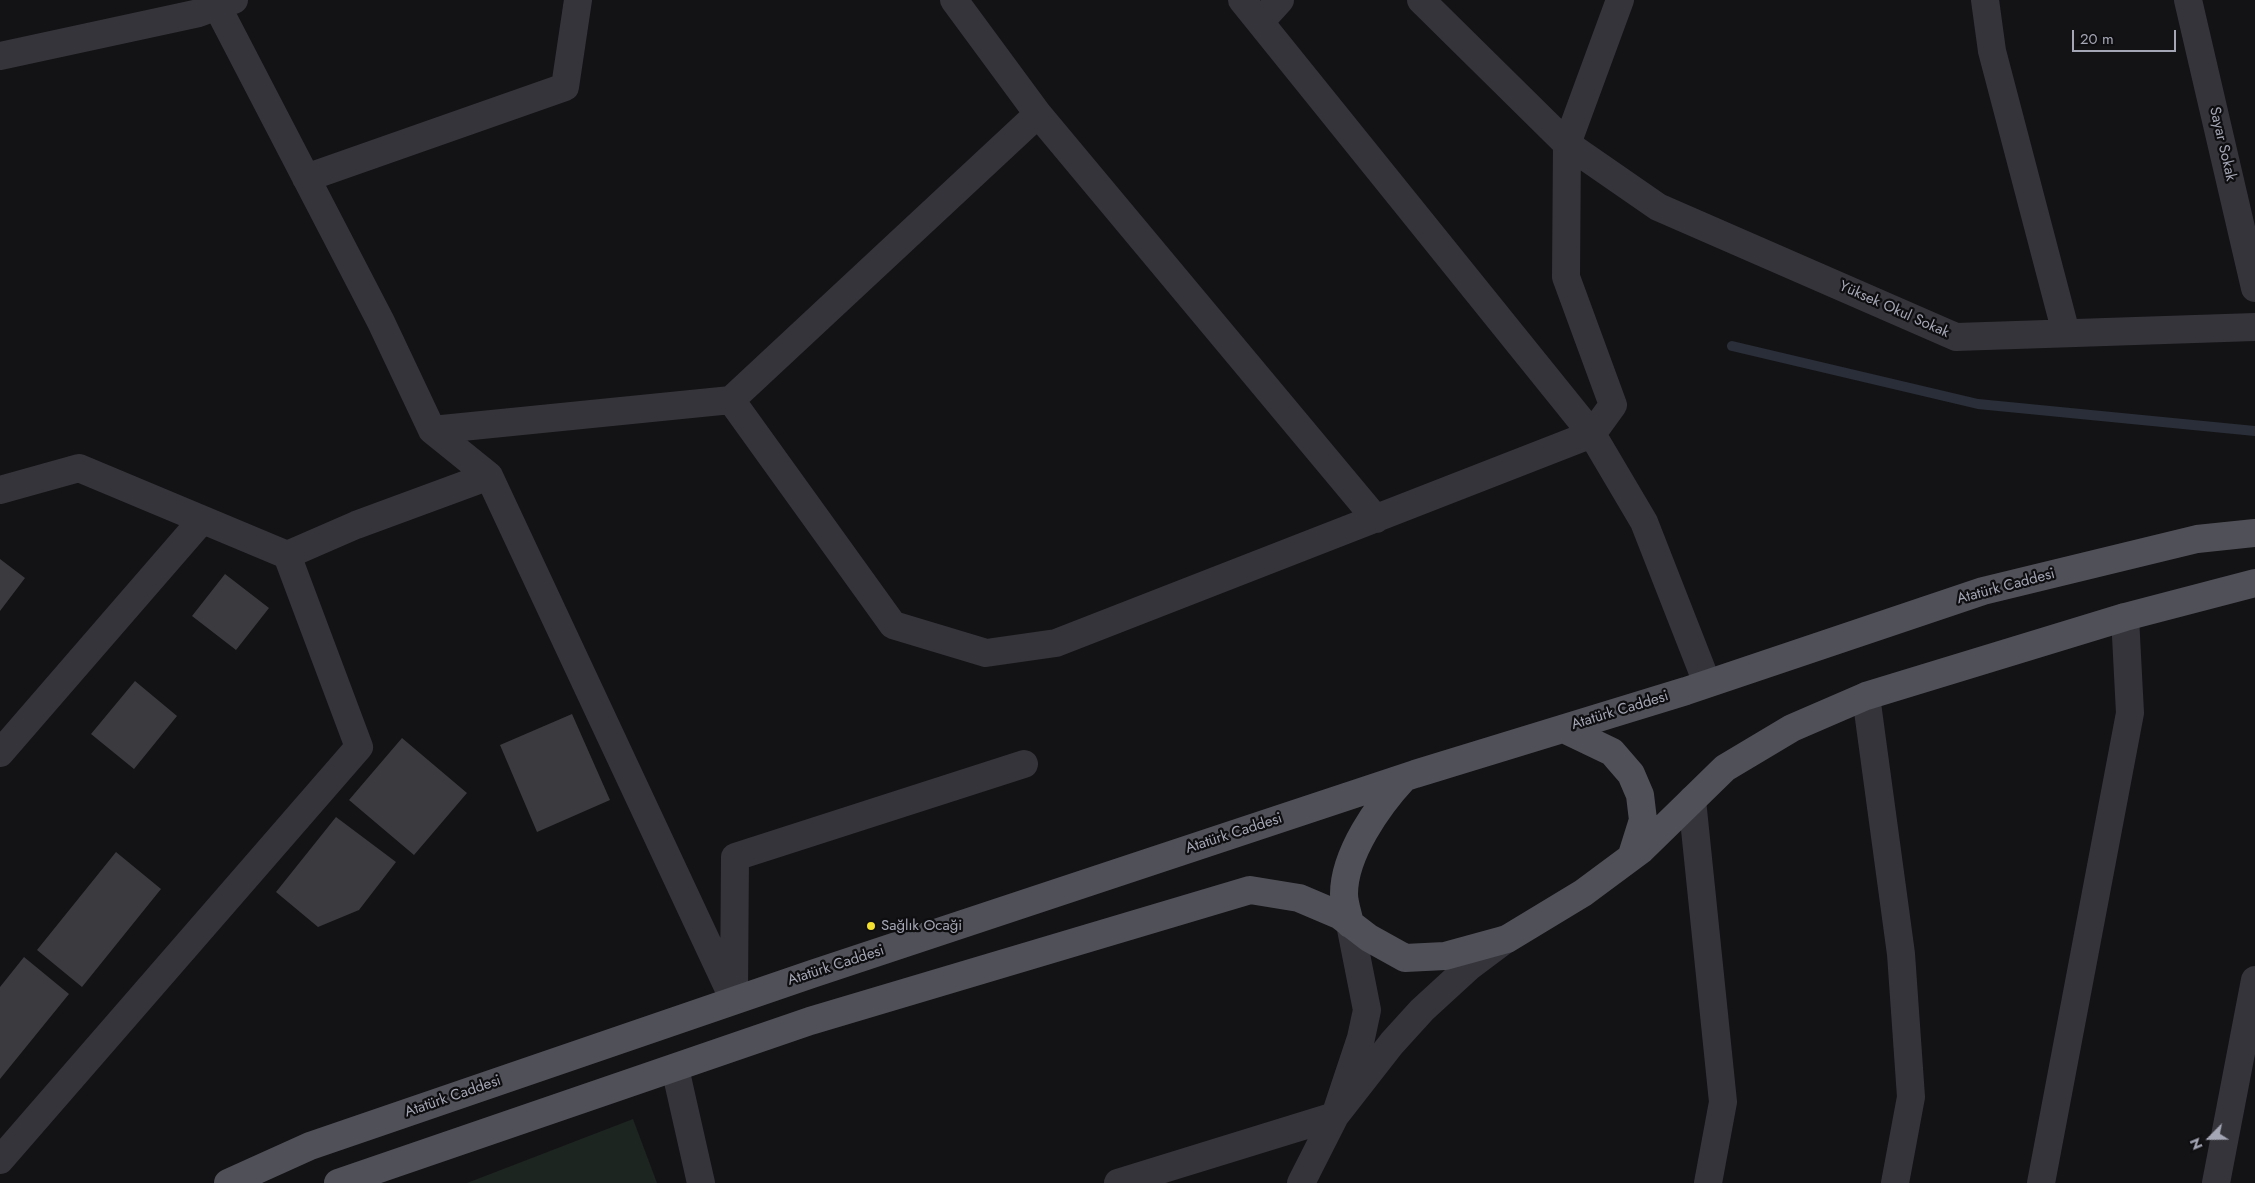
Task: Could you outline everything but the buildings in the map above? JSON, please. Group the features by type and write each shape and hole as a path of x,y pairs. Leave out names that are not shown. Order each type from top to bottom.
{"main road":[{"name":"Atatürk Caddesi","path":"228,1183 310,1146 734,1000 1404,778 1686,691 1983,592 2197,539 2255,533"},
{"path":"338,1183 810,1022 1250,890 1299,898 1339,915 1368,938 1405,958 1445,956 1507,939 1583,893 1632,857 1725,768 1792,728 1866,696 2125,617 2255,583"},
{"path":"1564,729 1612,752 1631,774 1640,795 1643,820 1632,857"},
{"path":"1350,924 1344,894 1348,868 1364,832 1384,799 1404,778"}],"street":[{"path":"306,178 565,87 578,0"},
{"path":"954,0 1038,114 1376,519"},
{"path":"1242,0 1592,434 1644,522 1707,683"},
{"path":"1260,22 1280,0"},
{"name":"Yüksek Okul Sokak","path":"1421,0 1567,144 1658,207 1956,337 2255,327"},
{"path":"731,400 893,625 986,653 1056,643 1592,434 1613,405 1566,277 1567,144 1620,0"},
{"path":"1984,0 1992,51 2066,333"},
{"name":"Sayar Sokak","path":"2188,0 2255,288"},
{"path":"0,56 199,13 225,3 306,178 381,322 432,430 488,476 734,1000"},
{"path":"432,430 731,400 1038,114"},
{"path":"0,490 79,468 287,555 356,525 488,476"},
{"path":"0,753 202,520"},
{"path":"0,1160 359,747 287,555"},
{"path":"2041,1183 2130,713 2125,617"},
{"path":"1866,696 1901,954 1911,1097 1895,1183"},
{"path":"734,1000 735,857 1024,764"},
{"path":"1692,800 1723,1102 1708,1183"},
{"path":"1302,1183 1335,1116 1361,1038 1367,1010 1350,924"},
{"path":"1118,1183 1335,1116 1392,1043 1422,1010 1470,966 1507,939"},
{"path":"2216,1183 2255,980"},
{"path":"675,1068 701,1183"}],"shaded area":[{"path":"633,1119 657,1183 467,1183"}],"waterway":[{"path":"1732,346 1978,404 2255,431"}],"place":[{"name":"Sağlık Ocaği","path":"871,926"}]}
